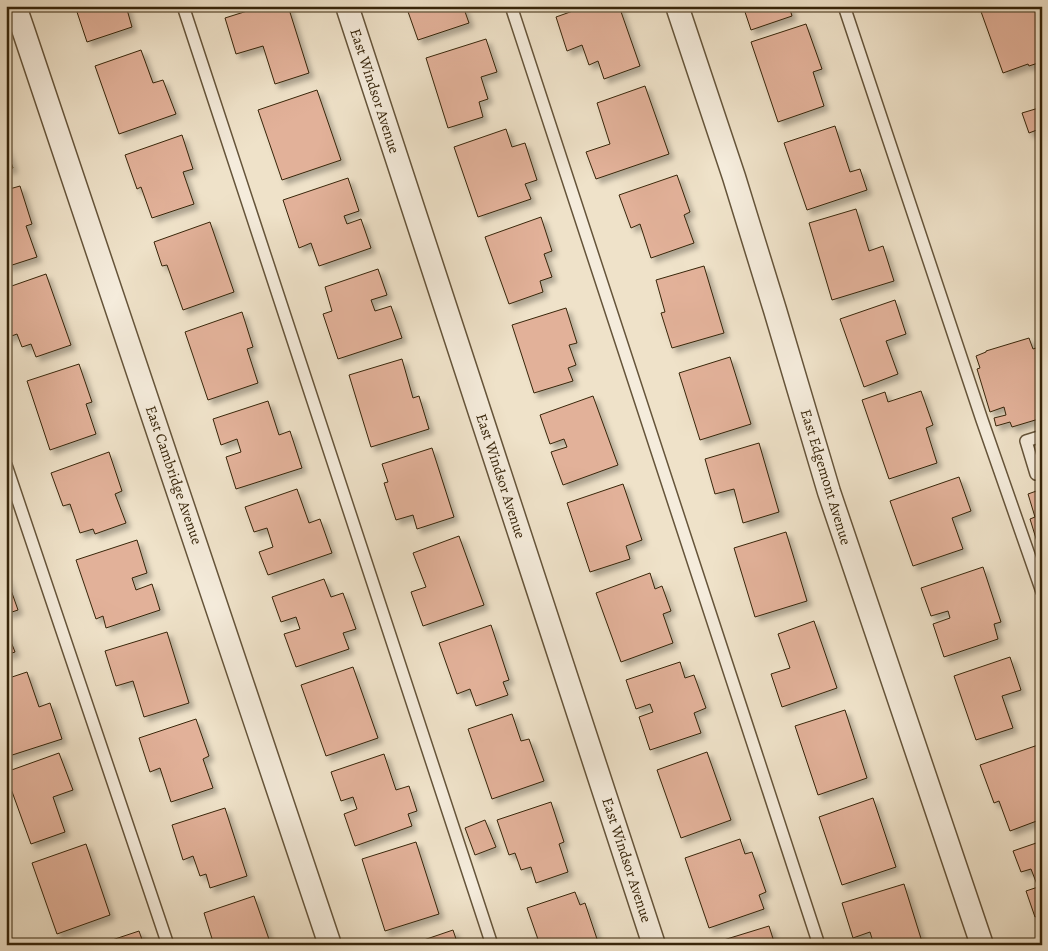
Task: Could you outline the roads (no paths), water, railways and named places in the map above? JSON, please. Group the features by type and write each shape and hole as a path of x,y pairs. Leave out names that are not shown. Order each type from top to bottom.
{"street":[{"name":"East Cambridge Avenue","path":"15,6 194,532 330,945"},
{"name":"East Windsor Avenue","path":"347,6 654,945"},
{"name":"East Edgemont Avenue","path":"677,6 734,177 829,492 982,945"}],"lane":[{"path":"183,6 492,945"},
{"path":"511,6 819,945"},
{"path":"844,6 979,411 1042,592"},
{"path":"1042,436 1026,441 1036,474 1042,472"},
{"path":"6,465 168,945"}]}
